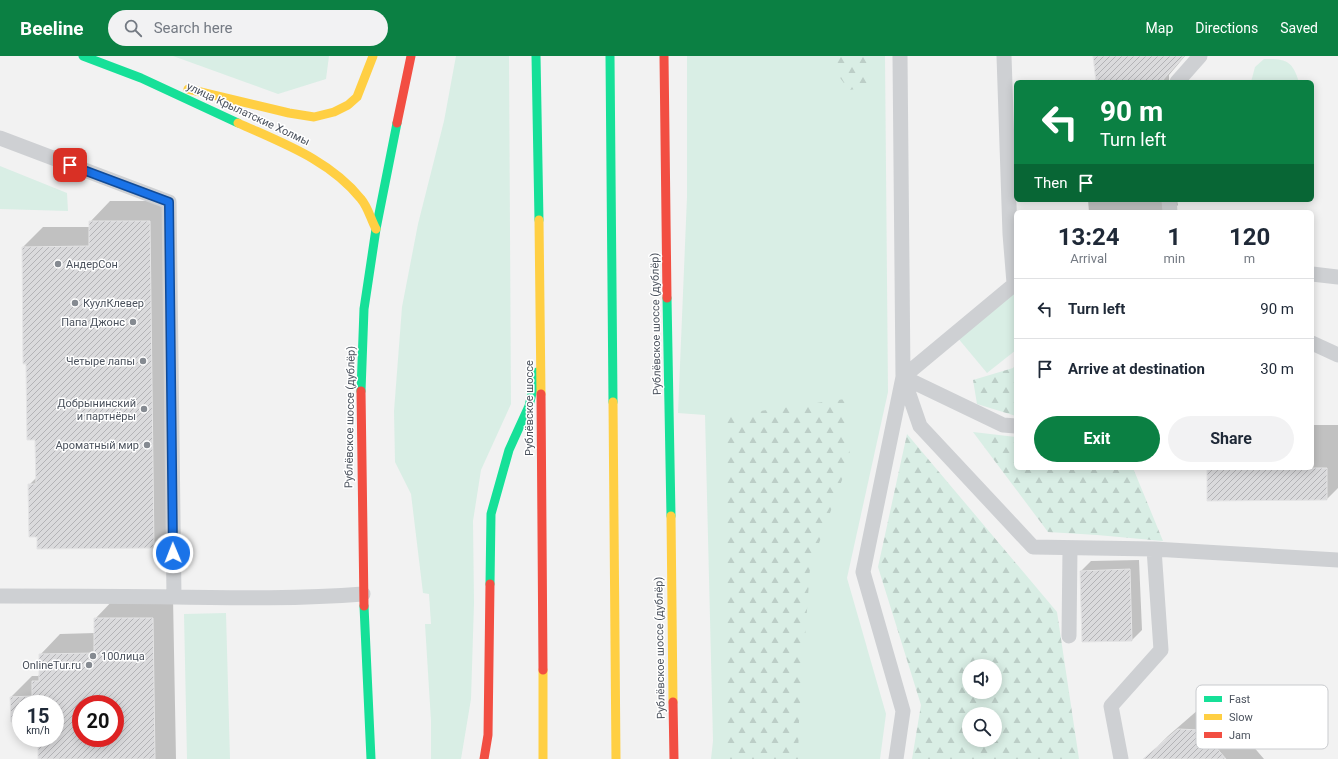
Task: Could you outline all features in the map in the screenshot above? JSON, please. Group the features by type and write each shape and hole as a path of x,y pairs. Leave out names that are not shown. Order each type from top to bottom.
{"main road":[{"name":"улица Крылатские Холмы","path":"83,56 141,78 318,161 340,177 362,200 376,229"},
{"path":"141,78 289,113 314,117 334,112 348,105 357,97 372,56"},
{"name":"Рублёвское шоссе (дублёр)","path":"371,759 363,594 360,404 364,309 376,229 411,56"},
{"name":"Рублёвское шоссе","path":"536,56 541,357 543,759"},
{"path":"610,56 616,759"},
{"name":"Рублёвское шоссе (дублёр)","path":"664,56 674,759"},
{"path":"484,759 488,735 491,514 509,450 529,406 541,357"}],"lane":[{"path":"896,759 903,711 863,572 903,377 900,56"},
{"path":"1004,56 1009,223 1014,273"},
{"path":"1179,80 1200,56"},
{"path":"0,138 169,202 174,597"},
{"path":"1314,274 1338,277"},
{"path":"903,377 1014,284"},
{"path":"1314,345 1338,354"},
{"path":"903,377 1003,425 1014,426"},
{"path":"903,377 920,426 1033,547 1154,549 1338,560"},
{"path":"1069,636 1070,548"},
{"path":"1121,759 1111,706 1161,650 1154,549"},
{"path":"0,596 241,598 329,597 363,594"}],"green space":[{"path":"173,56 329,56 326,79 278,94"},
{"path":"456,56 509,56 511,404 481,470 473,521 474,603 471,699 461,759 431,759 431,721 425,624 431,624 429,594 423,593 411,494 395,462 394,411 402,307 418,224 444,121"},
{"path":"687,56 885,56 888,392 847,578 886,714 880,759 711,759 713,741 705,415 678,413 687,197"},
{"path":"824,56 870,56 869,87 849,90"},
{"path":"1264,59 1283,60 1291,65 1298,80 1252,80 1255,67"},
{"path":"0,166 67,193 68,211 0,209"},
{"path":"1014,289 1014,352 987,373 957,337"},
{"path":"1014,367 1014,415 977,404 973,380"},
{"path":"845,399 850,458 810,568 799,722 798,759 725,759 725,416"},
{"path":"973,432 1014,437 1014,470 1134,470 1163,541 1048,532"},
{"path":"907,434 1057,612 1079,759 912,759 921,705 878,567"},
{"path":"226,613 230,759 187,759 184,614"}],"building":[{"path":"1093,56 1184,56 1163,80 1096,80"},
{"path":"89,221 150,221 154,548 37,549 37,537 29,537 28,484 36,484 35,440 27,440 26,364 23,364 22,247 89,246"},
{"path":"1314,468 1327,468 1327,500 1207,501 1207,470 1314,470"},
{"path":"1130,569 1132,641 1082,642 1080,571"},
{"path":"94,618 153,618 155,759 38,759 38,747 64,747 64,695 32,695 32,681 39,681 39,654 94,653"},
{"path":"10,697 12,697 12,722 11,722"},
{"path":"1178,729 1196,730 1196,749 1217,749 1226,759 1143,759"}],"traffic: fast":[{"path":"83,56 141,78 238,123"},
{"path":"536,56 539,220"},
{"path":"610,56 613,402"},
{"path":"361,391 364,309 376,229 397,123"},
{"path":"667,298 671,516"},
{"path":"490,584 491,514 509,450 529,406 537,372"},
{"path":"364,606 371,759"}],"traffic: slow":[{"path":"188,89 289,113 314,117 334,112 348,105 357,97 373,56"},
{"path":"238,123 304,154 335,173 349,185 363,202 376,229"},
{"path":"539,220 541,394"},
{"path":"613,402 616,759"},
{"path":"671,516 673,702"},
{"path":"543,670 543,759"}],"traffic: jam":[{"path":"397,123 411,56"},
{"path":"664,56 667,298"},
{"path":"361,391 364,606"},
{"path":"541,394 543,670"},
{"path":"484,759 488,735 490,584"},
{"path":"673,702 674,759"}],"place":[{"name":"АндерСон","path":"58,264"},
{"name":"КуулКлевер","path":"75,303"},
{"name":"Папа Джонс","path":"133,322"},
{"name":"Четыре лапы","path":"143,361"},
{"name":"Добрынинский и партнёры","path":"144,409"},
{"name":"Ароматный мир","path":"147,445"},
{"name":"100лица","path":"93,656"},
{"name":"OnlineTur.ru","path":"89,665"}],"route":[{"path":"70,165 169,202 173,553"}]}
